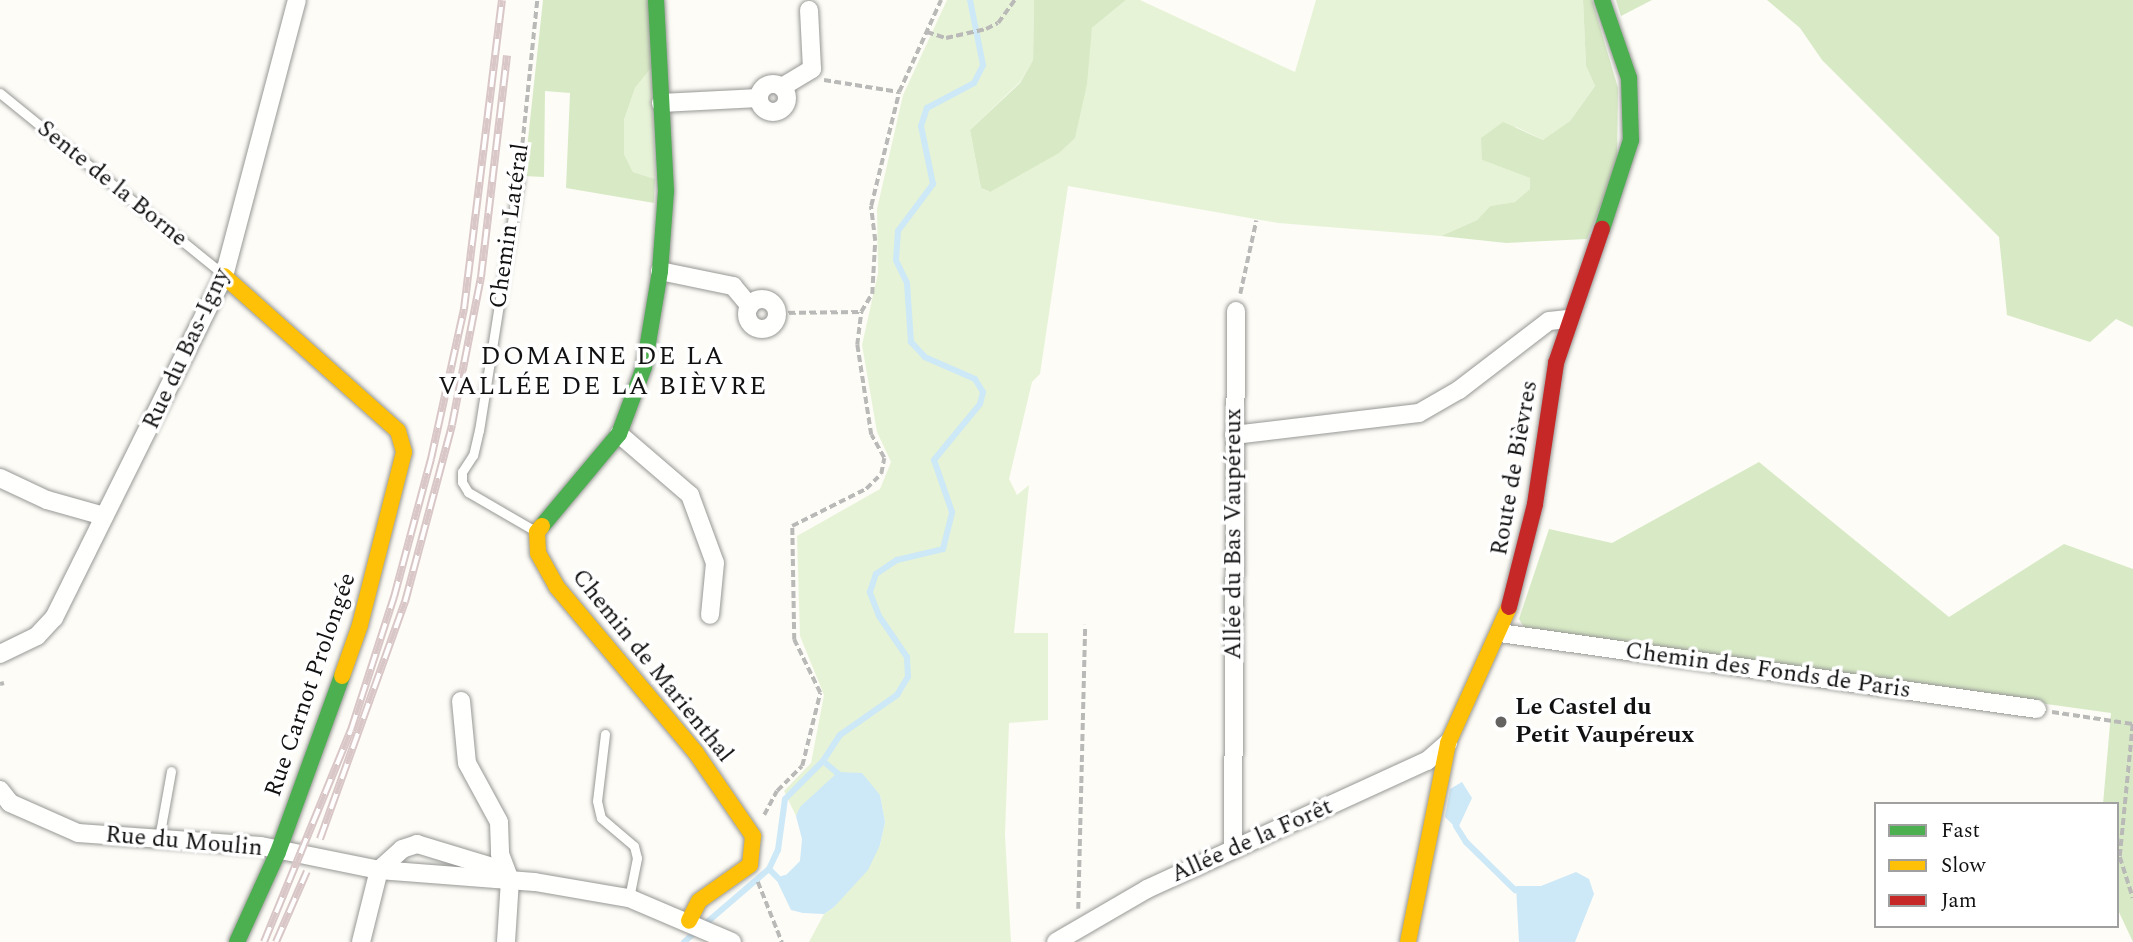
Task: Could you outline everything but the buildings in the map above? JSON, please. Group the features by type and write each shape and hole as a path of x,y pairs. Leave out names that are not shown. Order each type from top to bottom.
{"street":[{"name":"Rue du Bas-Igny","path":"0,654 37,636 54,618 60,600 173,385 224,276 297,0"},
{"path":"537,532 619,434 644,367 660,271 666,191 656,0"},
{"name":"Route de Bièvres","path":"1408,942 1448,743 1500,633 1535,504 1556,363 1568,318 1624,173 1631,140 1629,78 1602,0"},
{"path":"661,103 759,99 765,87 782,87 812,69 809,10"},
{"path":"660,271 733,286 750,306 748,320 758,329 772,327 778,313 773,303 763,299 750,306"},
{"name":"Rue Carnot Prolongée","path":"224,276 398,431 404,452 360,625 278,852 237,942"},
{"name":"Allée du Bas Vaupéreux","path":"1233,849 1236,311"},
{"path":"1234,435 1419,413 1459,390 1549,321 1568,318"},
{"path":"619,434 690,495 715,563 710,615"},
{"path":"0,478 47,500 104,516"},
{"name":"Chemin de Marienthal","path":"537,532 538,553 556,586 696,753 752,836"},
{"name":"Chemin des Fonds de Paris","path":"1500,633 2037,709"},
{"path":"461,701 467,764 499,822 500,854 508,875 506,942"},
{"name":"Allée de la Forêt","path":"1056,942 1147,889 1427,761 1448,743"},
{"name":"Rue du Moulin","path":"0,790 10,803 78,833 261,846 278,852 379,870 508,875"},
{"path":"732,942 689,921 699,901 750,865 752,836"},
{"name":"Rue du Moulin","path":"379,870 402,849 417,844 508,875 629,898 689,921"},
{"path":"361,942 379,870"}],"lane":[{"name":"Sente de la Borne","path":"0,93 224,276"},
{"name":"Chemin Latéral","path":"519,178 479,430 473,455 462,471 462,482 468,492 537,532"},
{"path":"605,734 597,801 601,818 634,846 637,858 629,898"},
{"path":"159,838 171,771"}],"path":[{"name":"Chemin Latéral","path":"519,178 537,0"},
{"path":"752,836 777,792 802,765 820,693 794,640 792,526 866,489 881,474 884,458 871,435 857,345 861,312 872,294 875,241 870,206 899,92 941,0"},
{"path":"927,32 946,38 986,29 998,23 1015,0"},
{"path":"812,69 825,81 875,85 899,92"},
{"path":"1236,311 1256,221"},
{"path":"778,313 861,312"},
{"path":"1078,928 1085,625"},
{"path":"2037,709 2133,724 2120,857 2133,898"},
{"path":"765,896 782,942"}],"green space":[{"path":"543,0 649,0 651,68 635,88 624,120 624,154 633,172 655,179 654,203 566,188 570,93 545,91 544,177 524,176"},
{"path":"947,0 1034,0 1033,60 1020,82 970,130 981,188 989,192 1081,109 1092,28 1126,0 1140,0 1295,72 1316,0 1583,0 1586,66 1595,86 1570,121 1555,133 1543,140 1516,127 1482,160 1531,178 1530,189 1516,202 1490,206 1477,220 1441,236 1278,223 1068,186 1040,374 1032,382 1009,479 1017,495 1029,485 1014,633 1048,633 1048,720 1009,723 1005,835 1011,942 809,942 824,914 834,907 880,845 885,822 880,795 838,772 796,816 784,791 811,763 824,695 800,636 797,536 880,489 891,462 877,432 862,345 878,273 877,209 903,95"},
{"path":"1034,0 1126,0 1092,28 1087,84 1075,138 1059,153 990,192 981,188 970,130 1020,83 1033,60"},
{"path":"1583,0 1592,0 1618,88 1617,167 1587,239 1506,243 1441,236 1477,220 1490,206 1515,202 1530,189 1530,178 1482,160 1481,138 1503,122 1543,140 1570,121 1595,86 1586,66"},
{"path":"1616,0 1652,0 1621,16"},
{"path":"1767,0 2133,0 2133,327 2116,319 2090,342 2007,315 1999,237 1822,60 1800,28"},
{"path":"651,68 655,179 633,172 624,154 624,120 635,88"},
{"path":"1759,462 1949,617 2064,544 2133,569 2133,942 2119,912 2119,802 2103,802 2111,713 1526,631 1519,619 1549,529 1612,543"}],"water":[{"path":"838,772 862,773 880,795 885,822 880,845 868,870 834,907 824,914 791,910 778,883 800,861 802,839 796,816 800,807"},
{"path":"1462,782 1472,798 1459,826 1453,825 1445,817 1450,789"},
{"path":"1576,872 1589,879 1594,894 1575,942 1519,942 1516,886 1541,886"}],"waterway":[{"path":"769,869 778,850 785,799 823,761 840,735 897,695 908,677 907,657 879,616 870,592 876,574 897,560 943,549 952,512 934,460 980,404 983,392 975,379 925,357 911,342 907,283 896,260 898,231 933,184 921,126 927,108 974,83 983,65 970,0"},
{"path":"823,761 843,778"},
{"path":"1456,826 1466,842 1515,890"},
{"path":"684,942 769,869 780,880 785,878"}],"railway":[{"path":"264,942 351,730 394,597 431,459 464,309 502,0"},
{"path":"320,839 405,602 452,425 481,277 507,56"},
{"path":"276,942 307,871"}],"traffic: fast":[{"path":"542,526 619,434 644,367 660,271 666,191 656,0"},
{"path":"1602,0 1629,78 1631,140 1602,229"},
{"path":"237,942 278,852 342,676"}],"traffic: slow":[{"path":"224,276 398,431 404,452 360,625 342,676"},
{"path":"542,526 537,532 538,553 556,586 696,753 753,836 750,865 699,901 689,921"},
{"path":"1408,942 1448,743 1509,607"}],"traffic: jam":[{"path":"1509,607 1535,504 1556,363 1602,229"}],"place":[{"name":"Le Castel du Petit Vaupéreux","path":"1501,722"}],"district":[{"name":"DOMAINE DE LA VALLÉE DE LA BIÈVRE","path":"603,372"}]}
